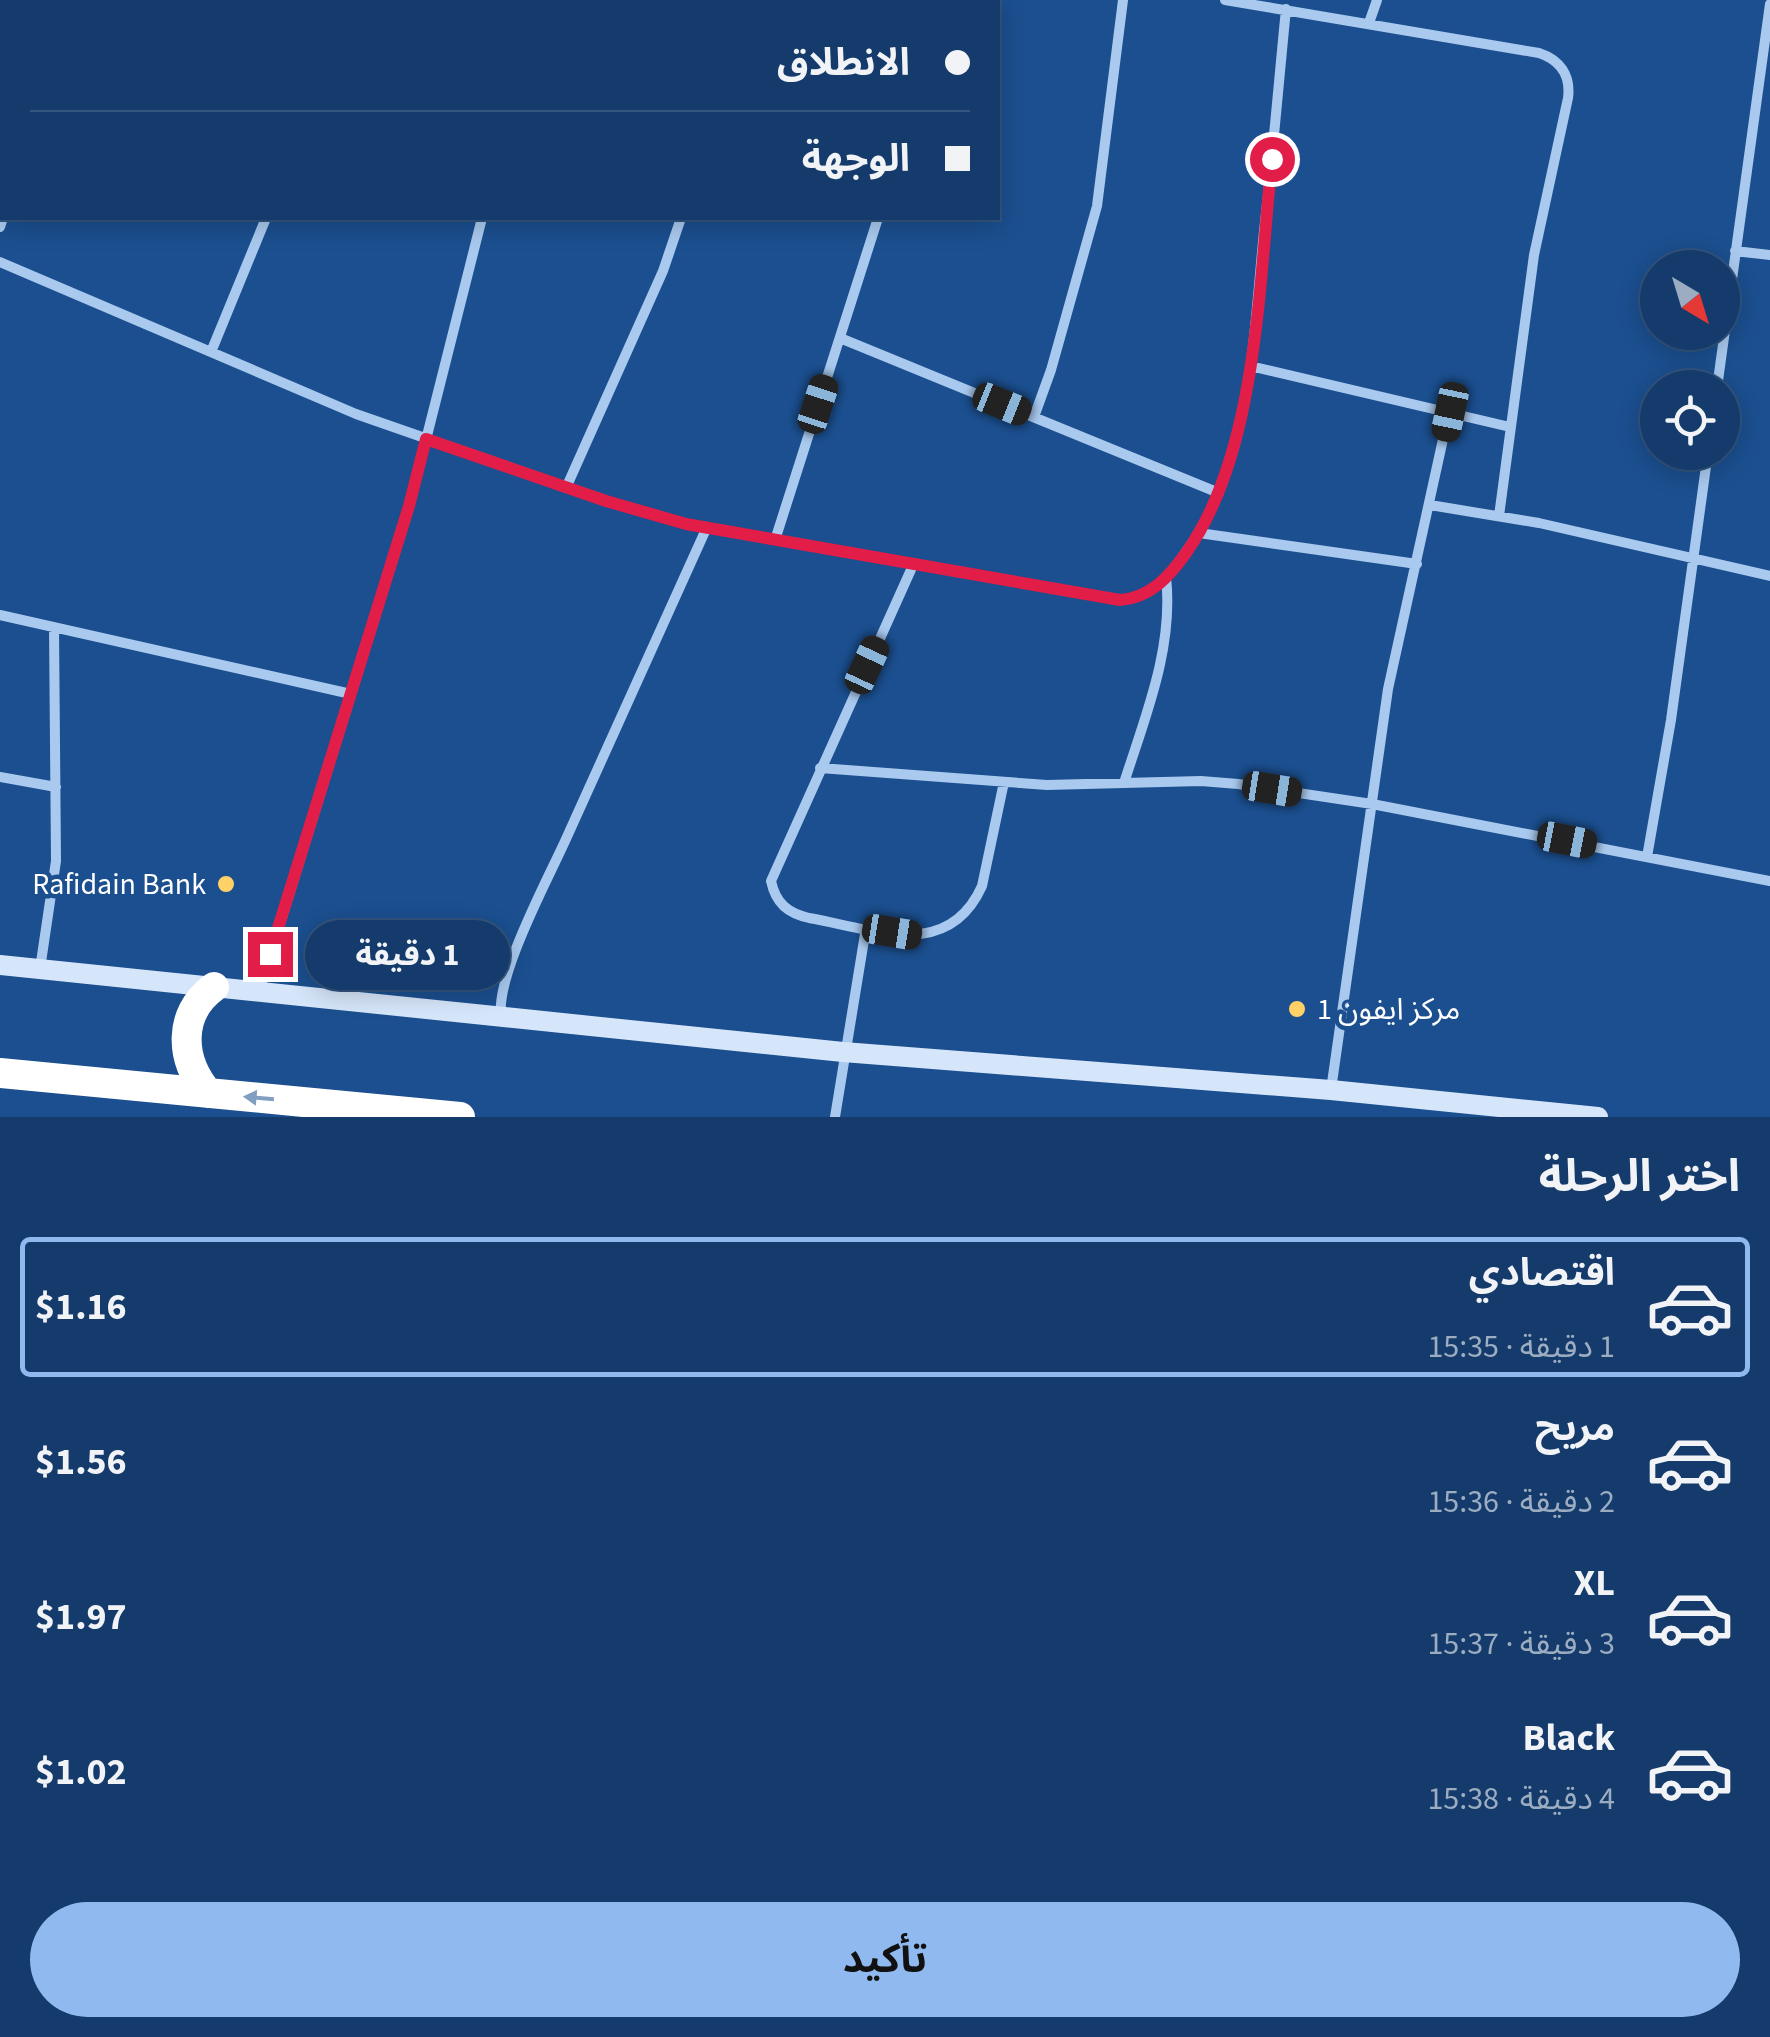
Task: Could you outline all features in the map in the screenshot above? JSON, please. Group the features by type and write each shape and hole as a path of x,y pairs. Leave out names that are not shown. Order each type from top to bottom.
{"highway":[{"path":"208,1093 190,1068 186,1037 194,1008 214,987"},
{"path":"0,1073 460,1117"}],"main road":[{"path":"0,965 843,1052 1331,1090 1598,1117"}],"street":[{"path":"1034,417 1097,206 1122,0"},
{"path":"1225,0 1539,53 1558,62 1568,83 1568,98 1534,254 1498,516"},
{"path":"1369,23 1378,0"},
{"path":"1736,250 1770,4"},
{"path":"0,262 356,414 566,488 686,524 1120,600 1136,599 1166,577 1198,534 1218,492 1240,422 1250,366 1286,9"},
{"path":"212,352 265,220"},
{"path":"259,992 409,506 481,220"},
{"path":"566,488 663,270 680,220"},
{"path":"776,538 877,220"},
{"path":"1740,251 1770,255"},
{"path":"840,338 1218,492"},
{"path":"1250,366 1510,428"},
{"path":"1331,1090 1388,689 1450,412"},
{"path":"1647,856 1671,720 1705,470"},
{"path":"1430,504 1770,576"},
{"path":"501,1016 507,977 534,910 707,527"},
{"path":"1198,534 1416,564"},
{"path":"914,562 771,882 781,906 794,914 918,936 950,926 965,914 982,886 1004,782"},
{"path":"1124,783 1161,660 1169,603 1166,577"},
{"path":"0,615 352,694"},
{"path":"40,969 56,861 54,627"},
{"path":"820,768 1004,782 1238,784 1372,804 1770,881"},
{"path":"0,777 56,787"},
{"path":"835,1117 866,928"}],"place":[{"name":"Rafidain Bank","path":"226,884"},
{"name":"مركز ايفون 1","path":"1297,1009"}],"route":[{"path":"270,954 409,506 426,439 686,524 1120,600 1136,599 1174,570 1191,546 1205,523 1232,456 1250,362 1272,159"}]}
